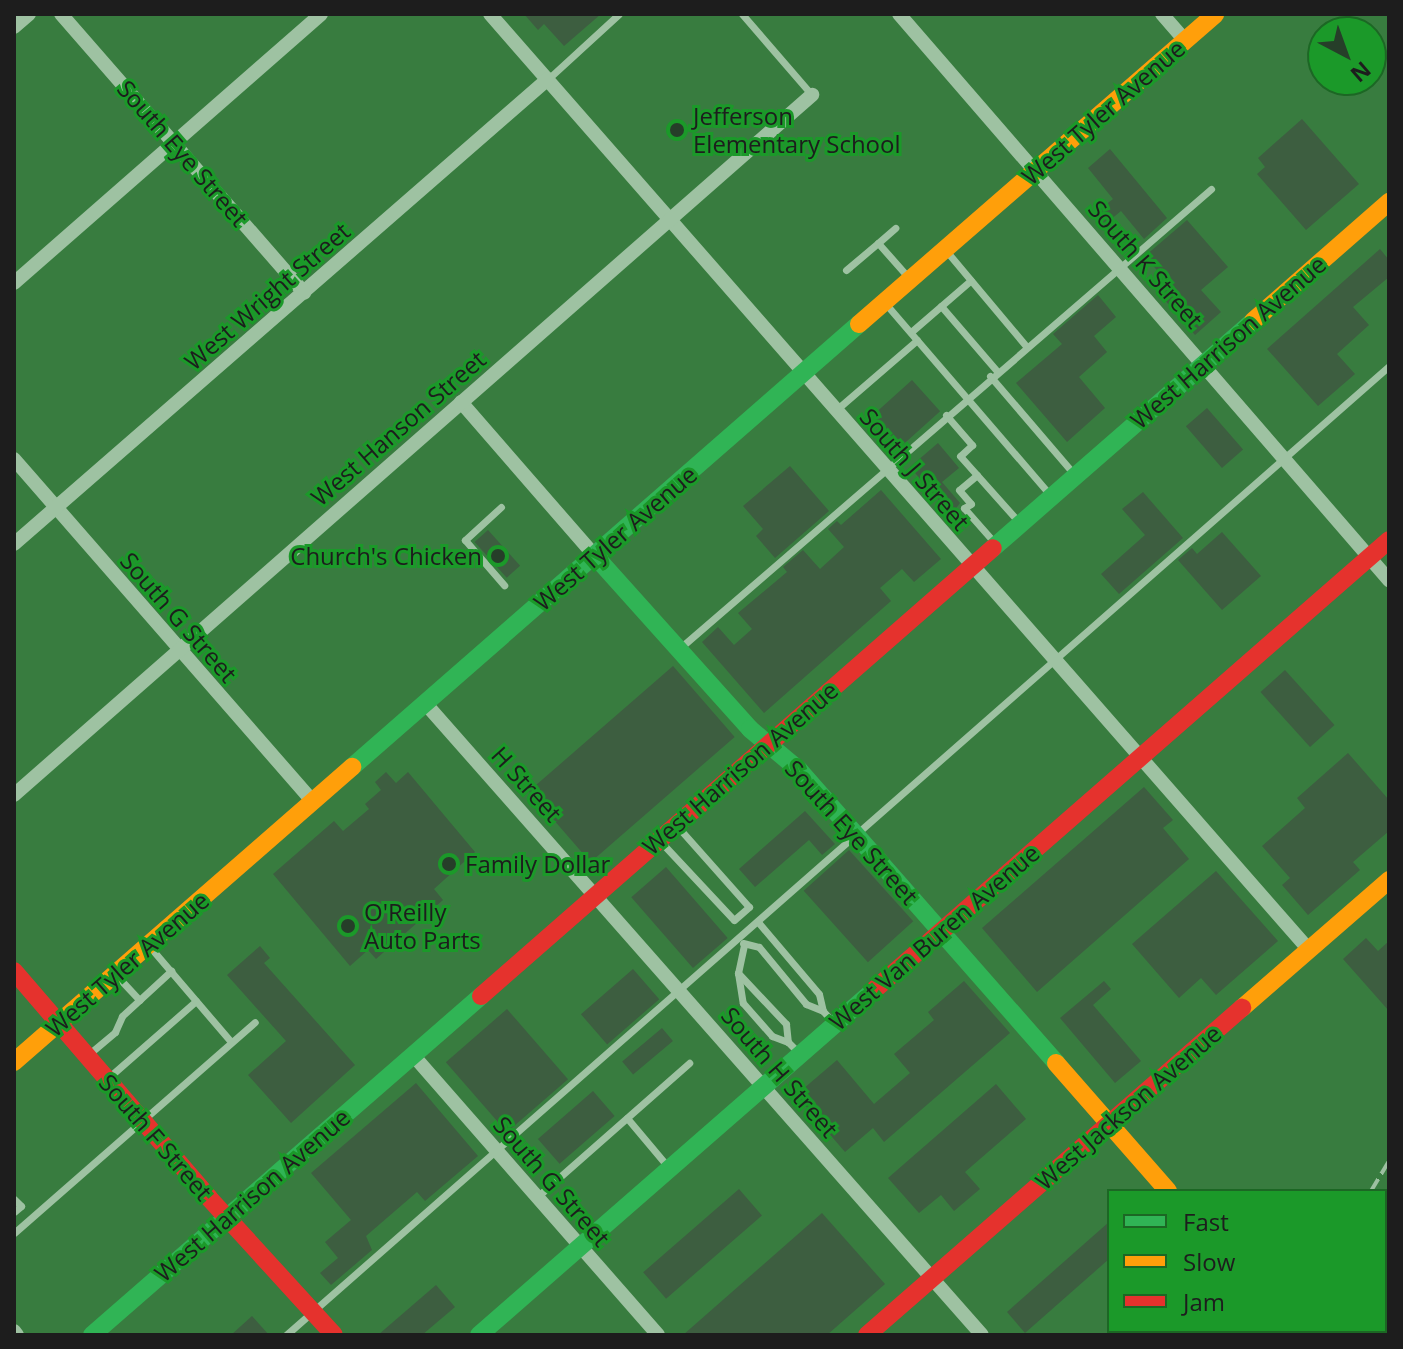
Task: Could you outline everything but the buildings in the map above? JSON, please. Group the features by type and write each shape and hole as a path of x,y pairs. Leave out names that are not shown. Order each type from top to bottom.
{"main road":[{"name":"West Tyler Avenue","path":"14,1062 1215,14"},
{"name":"West Harrison Avenue","path":"92,1335 1389,202"},
{"name":"West Van Buren Avenue","path":"479,1335 763,1086 794,1048 828,1018 940,932 1389,540"},
{"name":"South Eye Street","path":"595,556 750,729 799,770 1166,1189"},
{"name":"West Jackson Avenue","path":"867,1335 1389,880"},
{"name":"South F Street","path":"14,971 334,1335"}],"street":[{"path":"14,27 29,14"},
{"name":"South Eye Street","path":"61,14 304,293"},
{"path":"14,283 321,14"},
{"name":"South J Street","path":"490,14 1309,950"},
{"name":"South K Street","path":"899,14 1389,580"},
{"path":"1162,14 1185,40"},
{"name":"West Wright Street","path":"14,544 548,79"},
{"name":"West Hanson Street","path":"14,795 812,95"},
{"name":"South Eye Street","path":"461,402 595,556"},
{"name":"South G Street","path":"14,459 313,802"},
{"name":"H Street","path":"425,703 596,894"},
{"name":"South H Street","path":"596,894 982,1335"},
{"name":"South G Street","path":"413,1055 658,1335"}],"lane":[{"path":"548,79 619,14"},
{"path":"742,14 812,95"},
{"path":"679,649 967,396 1211,189"},
{"path":"846,270 895,228"},
{"path":"878,243 910,280"},
{"path":"945,250 1026,346"},
{"path":"911,332 971,280"},
{"path":"884,302 1050,496"},
{"path":"941,306 1075,475"},
{"path":"836,410 917,340"},
{"path":"286,1335 680,990 742,941 756,923 1389,366"},
{"path":"946,415 972,445 960,456 1019,523"},
{"path":"977,475 959,490 971,504 964,508 995,544"},
{"path":"501,507 465,540 504,585"},
{"path":"659,839 734,920 743,913 749,907 676,824"},
{"path":"743,913 756,923 819,994 828,1018"},
{"path":"742,941 738,973 743,1003 772,1036 794,1048"},
{"path":"742,941 759,947 806,1004 828,1018"},
{"path":"149,945 231,1042"},
{"path":"86,1056 115,1032 122,1016 171,971"},
{"path":"738,973 786,1024 794,1048"},
{"path":"116,974 139,1000"},
{"path":"106,1079 196,1001"},
{"path":"14,1233 255,1022"},
{"path":"537,1197 689,1063"},
{"path":"627,1118 669,1168"},
{"path":"14,1199 21,1206 15,1211 26,1222"}],"railway":[{"path":"1372,1189 1389,1161"}],"traffic: fast":[{"path":"993,548 1253,321"},
{"path":"352,767 859,324"},
{"path":"595,556 750,729 799,770 1056,1063"},
{"path":"479,1335 873,991"},
{"path":"92,1335 481,996"}],"traffic: slow":[{"path":"859,324 1215,14"},
{"path":"1253,321 1389,202"},
{"path":"14,1062 352,767"},
{"path":"1242,1008 1389,880"},
{"path":"1056,1063 1166,1189"}],"traffic: jam":[{"path":"873,991 1389,540"},
{"path":"481,996 993,548"},
{"path":"14,971 209,1198 334,1335"},
{"path":"867,1335 1242,1008"}],"place":[{"name":"Jefferson Elementary School","path":"677,130"},
{"name":"Church's Chicken","path":"498,556"},
{"name":"Family Dollar","path":"449,864"},
{"name":"O'Reilly Auto Parts","path":"348,926"}]}
